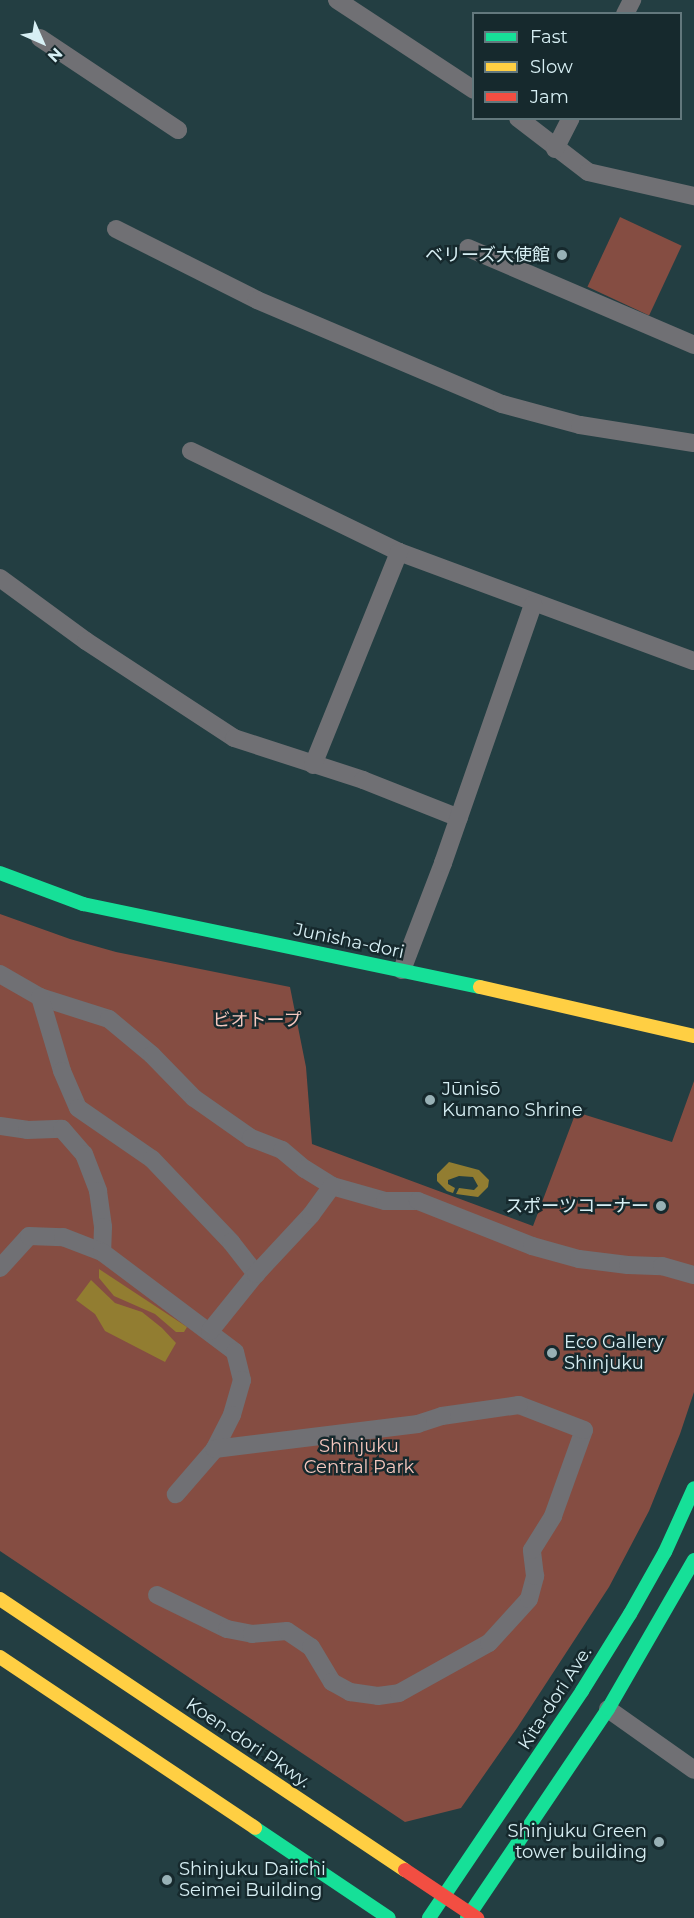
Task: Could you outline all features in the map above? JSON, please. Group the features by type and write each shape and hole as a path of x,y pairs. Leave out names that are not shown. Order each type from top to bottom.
{"main road":[{"name":"Junisha-dori","path":"0,873 83,904 526,996 694,1036"},
{"name":"Kita-dori Ave.","path":"429,1918 582,1691 630,1614 665,1552 694,1488"},
{"path":"471,1916 608,1708 656,1630 694,1560"},
{"name":"Koen-dori Pkwy.","path":"0,1599 471,1916"},
{"path":"0,1657 389,1918"}],"street":[{"path":"337,0 472,89"},
{"path":"40,38 178,130"},
{"path":"520,120 555,149 588,172 694,196"},
{"path":"555,149 570,120"},
{"path":"116,229 257,300 502,404 580,425 694,443"},
{"path":"468,248 694,345"},
{"path":"191,452 399,552 694,661"},
{"path":"313,765 399,552"},
{"path":"0,578 86,641 234,738 363,780 459,818"},
{"path":"402,970 459,818 533,603"},
{"path":"0,974 40,998 109,1019 152,1055 194,1098 251,1138 282,1150 305,1169 332,1186 386,1201 418,1201 532,1246 579,1260 662,1266 694,1275"},
{"path":"40,998 62,1071 78,1108 152,1159 231,1242 256,1274"},
{"path":"62,1129 78,1108"},
{"path":"0,1126 27,1130 62,1129"},
{"path":"62,1129 84,1154 98,1191 104,1227 102,1252"},
{"path":"210,1331 256,1274 311,1215 332,1186"},
{"path":"0,1268 8,1256 29,1236 63,1237 102,1252 235,1352 242,1380 232,1415 215,1449 176,1494"},
{"path":"157,1595 227,1629 252,1634 287,1631 311,1647 332,1682 350,1692 378,1696 399,1693 489,1643 529,1599 535,1576 532,1551 553,1516 584,1430 519,1405 442,1416 418,1424 215,1449"},
{"path":"608,1708 694,1770"}],"green space":[{"path":"620,217 682,246 649,316 587,287"},
{"name":"Shinjuku Central Park","path":"0,914 70,939 116,952 290,987 306,1067 312,1144 533,1226 576,1112 672,1142 694,1081 694,1392 649,1511 609,1587 517,1728 461,1808 405,1822 0,1551"}],"shaded area":[{"path":"449,1162 479,1170 489,1180 488,1187 478,1197 456,1194 459,1188 474,1190 478,1186 473,1177 459,1176 448,1180 448,1184 455,1188 453,1193 447,1191 437,1181 437,1174"},
{"path":"99,1269 187,1327 184,1332 176,1332 155,1314 114,1296 99,1278"},
{"path":"91,1280 115,1303 142,1312 176,1343 165,1362 105,1331 95,1314 76,1300"}],"traffic: fast":[{"path":"0,873 83,904 480,987"},
{"path":"429,1918 582,1691 630,1614 665,1552 694,1488"},
{"path":"467,1918 608,1709 694,1560"},
{"path":"255,1828 389,1918"}],"traffic: slow":[{"path":"480,987 694,1036"},
{"path":"0,1599 405,1870"},
{"path":"0,1657 255,1828"}],"traffic: jam":[{"path":"405,1870 477,1918"}],"place":[{"name":"ベリーズ大使館","path":"562,255"},
{"name":"Jūnisō Kumano Shrine","path":"430,1100"},
{"name":"スポーツコーナー","path":"661,1206"},
{"name":"Eco Gallery Shinjuku","path":"552,1353"},
{"name":"Shinjuku Green tower building","path":"659,1842"},
{"name":"Shinjuku Daiichi Seimei Building","path":"167,1880"}],"park label":[{"name":"ビオトープ","path":"257,1020"}]}
